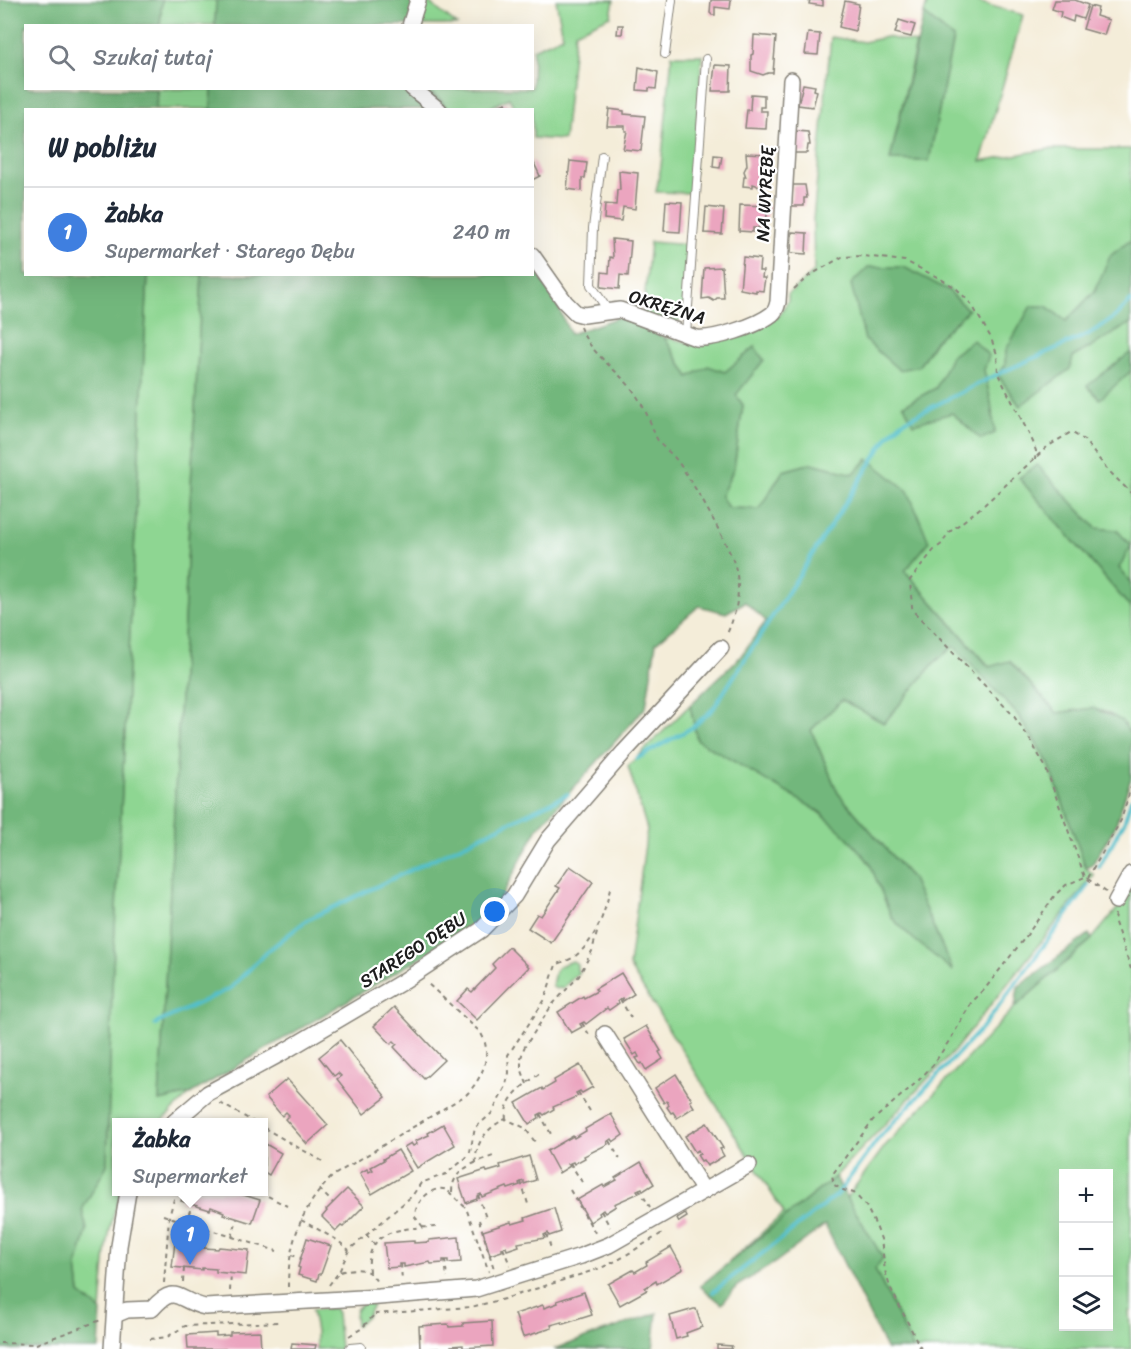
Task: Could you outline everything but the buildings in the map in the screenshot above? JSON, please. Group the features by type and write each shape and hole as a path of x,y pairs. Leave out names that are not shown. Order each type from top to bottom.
{"street":[{"path":"411,24 418,0"},
{"name":"NA WYRĘBĘ","path":"776,310 779,292 791,80"},
{"path":"414,90 437,108"},
{"path":"534,258 565,302 576,313"},
{"name":"OKRĘŻNA","path":"576,313 584,315 620,310 686,334 707,339 747,326 776,310"},
{"name":"STAREGO DĘBU","path":"179,1118 208,1093 290,1048 416,973 468,940 494,919 514,896 548,840 624,752 721,648"},
{"path":"1116,901 1131,874"},
{"path":"599,1038 704,1191"},
{"path":"115,1315 127,1310 152,1309 164,1296 173,1294 205,1307 476,1289 609,1245 749,1165"},
{"path":"112,1349 119,1246 127,1196"}],"lane":[{"path":"665,54 672,0"},
{"path":"686,334 706,59"},
{"path":"602,156 593,228 591,285 609,312"},
{"path":"350,1348 362,1347"}],"path":[{"path":"779,292 794,289 809,276 842,257 864,256 905,261 956,288 972,305 990,336 997,354 998,374 1033,442 1036,451 1035,459"},
{"path":"576,313 585,340 634,392 658,441 675,457 724,542 736,569 738,596 734,619 721,648"},
{"path":"1131,494 1084,440 1071,432 1056,440 970,517 947,534 943,543 934,550 910,580 912,607 1012,715 1045,766 1087,877 1116,901 1114,920 1131,969"},
{"path":"921,1349 890,1287 885,1271 881,1239 866,1206 854,1193 834,1185 832,1175 873,1119 917,1082 933,1065 971,1003 984,990 1055,896 1066,885 1087,877 1121,819 1131,787"},
{"path":"328,1287 339,1272 349,1250 366,1234 412,1196 421,1183 438,1178 456,1168 466,1158 470,1152 475,1128 489,1117 507,1079 508,1055 544,1001 556,965 574,957 584,947 604,914 610,889"},
{"path":"527,1084 521,1068 524,1048 552,1005 574,984 592,951 598,927"},
{"path":"288,1293 291,1255 301,1220 319,1189 334,1175 466,1095 482,1074 486,1054 484,1038 416,973"},
{"path":"620,999 631,1018"},
{"path":"582,1023 599,1038"},
{"path":"506,1119 506,1106 510,1098 539,1074"},
{"path":"578,1092 590,1112"},
{"path":"218,1102 247,1118"},
{"path":"540,1114 551,1134"},
{"path":"506,1119 525,1128 535,1142"},
{"path":"476,1163 477,1149 484,1135 491,1127 506,1119"},
{"path":"268,1130 322,1161"},
{"path":"609,1141 620,1159"},
{"path":"452,1193 453,1181 458,1173 496,1155"},
{"path":"570,1163 582,1182"},
{"path":"456,1168 458,1173"},
{"path":"521,1182 528,1204"},
{"path":"423,1227 415,1217 415,1211 422,1199 440,1188 452,1193 466,1208 490,1276"},
{"path":"319,1189 333,1203"},
{"path":"639,1189 653,1212"},
{"path":"570,1190 600,1241"},
{"path":"268,1195 287,1206"},
{"path":"478,1195 486,1218"},
{"path":"165,1288 163,1281 169,1217 175,1196"},
{"path":"186,1222 192,1204"},
{"path":"601,1211 614,1233"},
{"path":"163,1215 277,1251"},
{"path":"232,1237 237,1219"},
{"path":"301,1220 337,1240 349,1250"},
{"path":"479,1220 496,1275"},
{"path":"369,1272 369,1254 374,1244 385,1235 404,1229 436,1227"},
{"path":"366,1234 374,1244"},
{"path":"546,1234 554,1257"},
{"path":"503,1248 512,1270"},
{"path":"291,1255 301,1258"},
{"path":"445,1260 447,1284"},
{"path":"401,1264 402,1286"},
{"path":"182,1287 184,1268"},
{"path":"339,1272 356,1268 369,1272 378,1283 378,1306 371,1320 349,1336"},
{"path":"229,1297 231,1273"},
{"path":"0,1343 36,1344 115,1315"},
{"path":"150,1339 167,1337 185,1326 280,1322"}],"green space":[{"path":"0,0 162,0 160,24 24,24 24,90 157,90 156,108 24,108 24,276 148,276 112,988 107,1165 82,1210 87,1230 77,1266 80,1294 101,1311 99,1349 0,1349"},
{"path":"162,0 216,0 215,24 160,24"},
{"path":"216,0 427,1 419,24 215,24"},
{"path":"556,0 614,0 611,16 575,32 564,140 534,138 534,108 514,108 509,98 489,108 446,108 441,100 427,90 534,90 534,49 563,36"},
{"path":"928,0 978,0 978,2 1023,15 981,161 1049,149 1131,149 1131,240 1110,256 1095,291 1066,321 1046,306 1006,350 1005,366 997,374 1020,406 1073,357 1131,323 1131,583 1119,568 1096,528 1037,466 1019,478 1131,608 1131,734 1123,724 1107,712 1090,709 1057,713 1010,661 990,667 905,571 867,460 853,474 812,463 784,471 759,509 728,508 720,496 734,467 743,405 736,396 755,347 725,372 689,377 664,337 696,344 778,317 788,301 788,294 814,272 813,220 831,37 864,42 886,37 916,43 890,160 929,161 953,38 924,14","holes":["948,290 968,310 935,341 919,366","973,341 987,386 995,433 981,438 952,413 904,405 936,388 951,356"]},
{"path":"427,1 456,24 419,24"},
{"path":"924,14 953,38 929,161 890,160"},
{"path":"672,55 702,55 692,193 656,192 661,166"},
{"path":"157,90 212,90 211,108 156,108"},
{"path":"212,90 427,90 441,100 446,108 211,108"},
{"path":"1131,240 1131,323 1073,357 1070,369 1020,406 997,374 1005,366 1006,350 1031,306 1046,306 1066,321 1095,291 1110,256"},
{"path":"650,242 690,245 684,313 677,323 643,314"},
{"path":"868,267 904,267 948,290 968,310 935,341 919,366 899,370 865,340 851,284"},
{"path":"534,268 557,304 570,334 619,317 664,337 689,377 708,366 725,372 755,347 764,360 736,395 743,405 734,468 721,496 728,508 759,509 783,471 812,463 853,474 868,459 908,491 929,542 905,571 989,667 1009,661 1057,713 1093,708 1121,720 1131,734 1131,778 1115,827 1092,865 1086,868 1049,764 1019,716 954,646 934,663 884,723 842,700 811,730 838,793 912,879 953,971 911,937 892,918 869,862 820,812 697,740 690,705 740,657 766,621 745,602 726,613 699,606 656,643 646,707 538,828 500,899 467,930 190,1094 159,1101 202,276 534,276"},
{"path":"148,276 202,276 159,1101 190,1094 165,1118 112,1118 112,1196 120,1196 109,1236 101,1311 80,1294 77,1266 87,1230 82,1210 107,1165 112,988"},
{"path":"973,340 989,356 984,370 995,433 981,439 952,413 913,424 904,405 936,388 951,356"},
{"path":"1131,352 1131,371 1100,399 1087,386"},
{"path":"1037,465 1096,528 1117,530 1131,546 1119,568 1131,583 1131,608 1019,478"},
{"path":"954,646 1019,716 1049,764 1086,868 1094,875 954,1051 835,1177 729,1262 784,1213 629,966 647,829 628,766 690,705 697,740 790,793 836,826 854,844 876,876 892,918 912,879 838,793 811,730 842,700 884,723 934,663"},
{"path":"1131,883 1131,1310 1129,1311 1131,1349 913,1349 875,1269 847,1197 885,1146 1015,1007 1092,939 1117,909"},
{"path":"1089,934 1092,939 1015,1007 1018,987"},
{"path":"573,961 577,964 579,972 562,989 556,989 552,986 557,969"},
{"path":"835,1177 883,1258 875,1269 913,1349 886,1349 825,1225 776,1262 737,1286 722,1304 700,1286"},
{"path":"364,1303 373,1305 367,1316 356,1326 356,1312 358,1307"},
{"path":"334,1308 337,1313 340,1349 316,1349 312,1310"},
{"path":"657,1313 653,1349 554,1349"}],"waterway":[{"path":"636,759 693,727 713,709 889,435 902,422 998,374 1091,333 1115,317 1131,301"},
{"path":"155,1024 231,988 265,953 307,920 568,794"},
{"path":"1099,867 1125,820 1131,799"},
{"path":"713,1292 837,1195 878,1139 983,1027 1089,885"}],"place":[{"name":"Żabka","path":"190,1265"}]}
